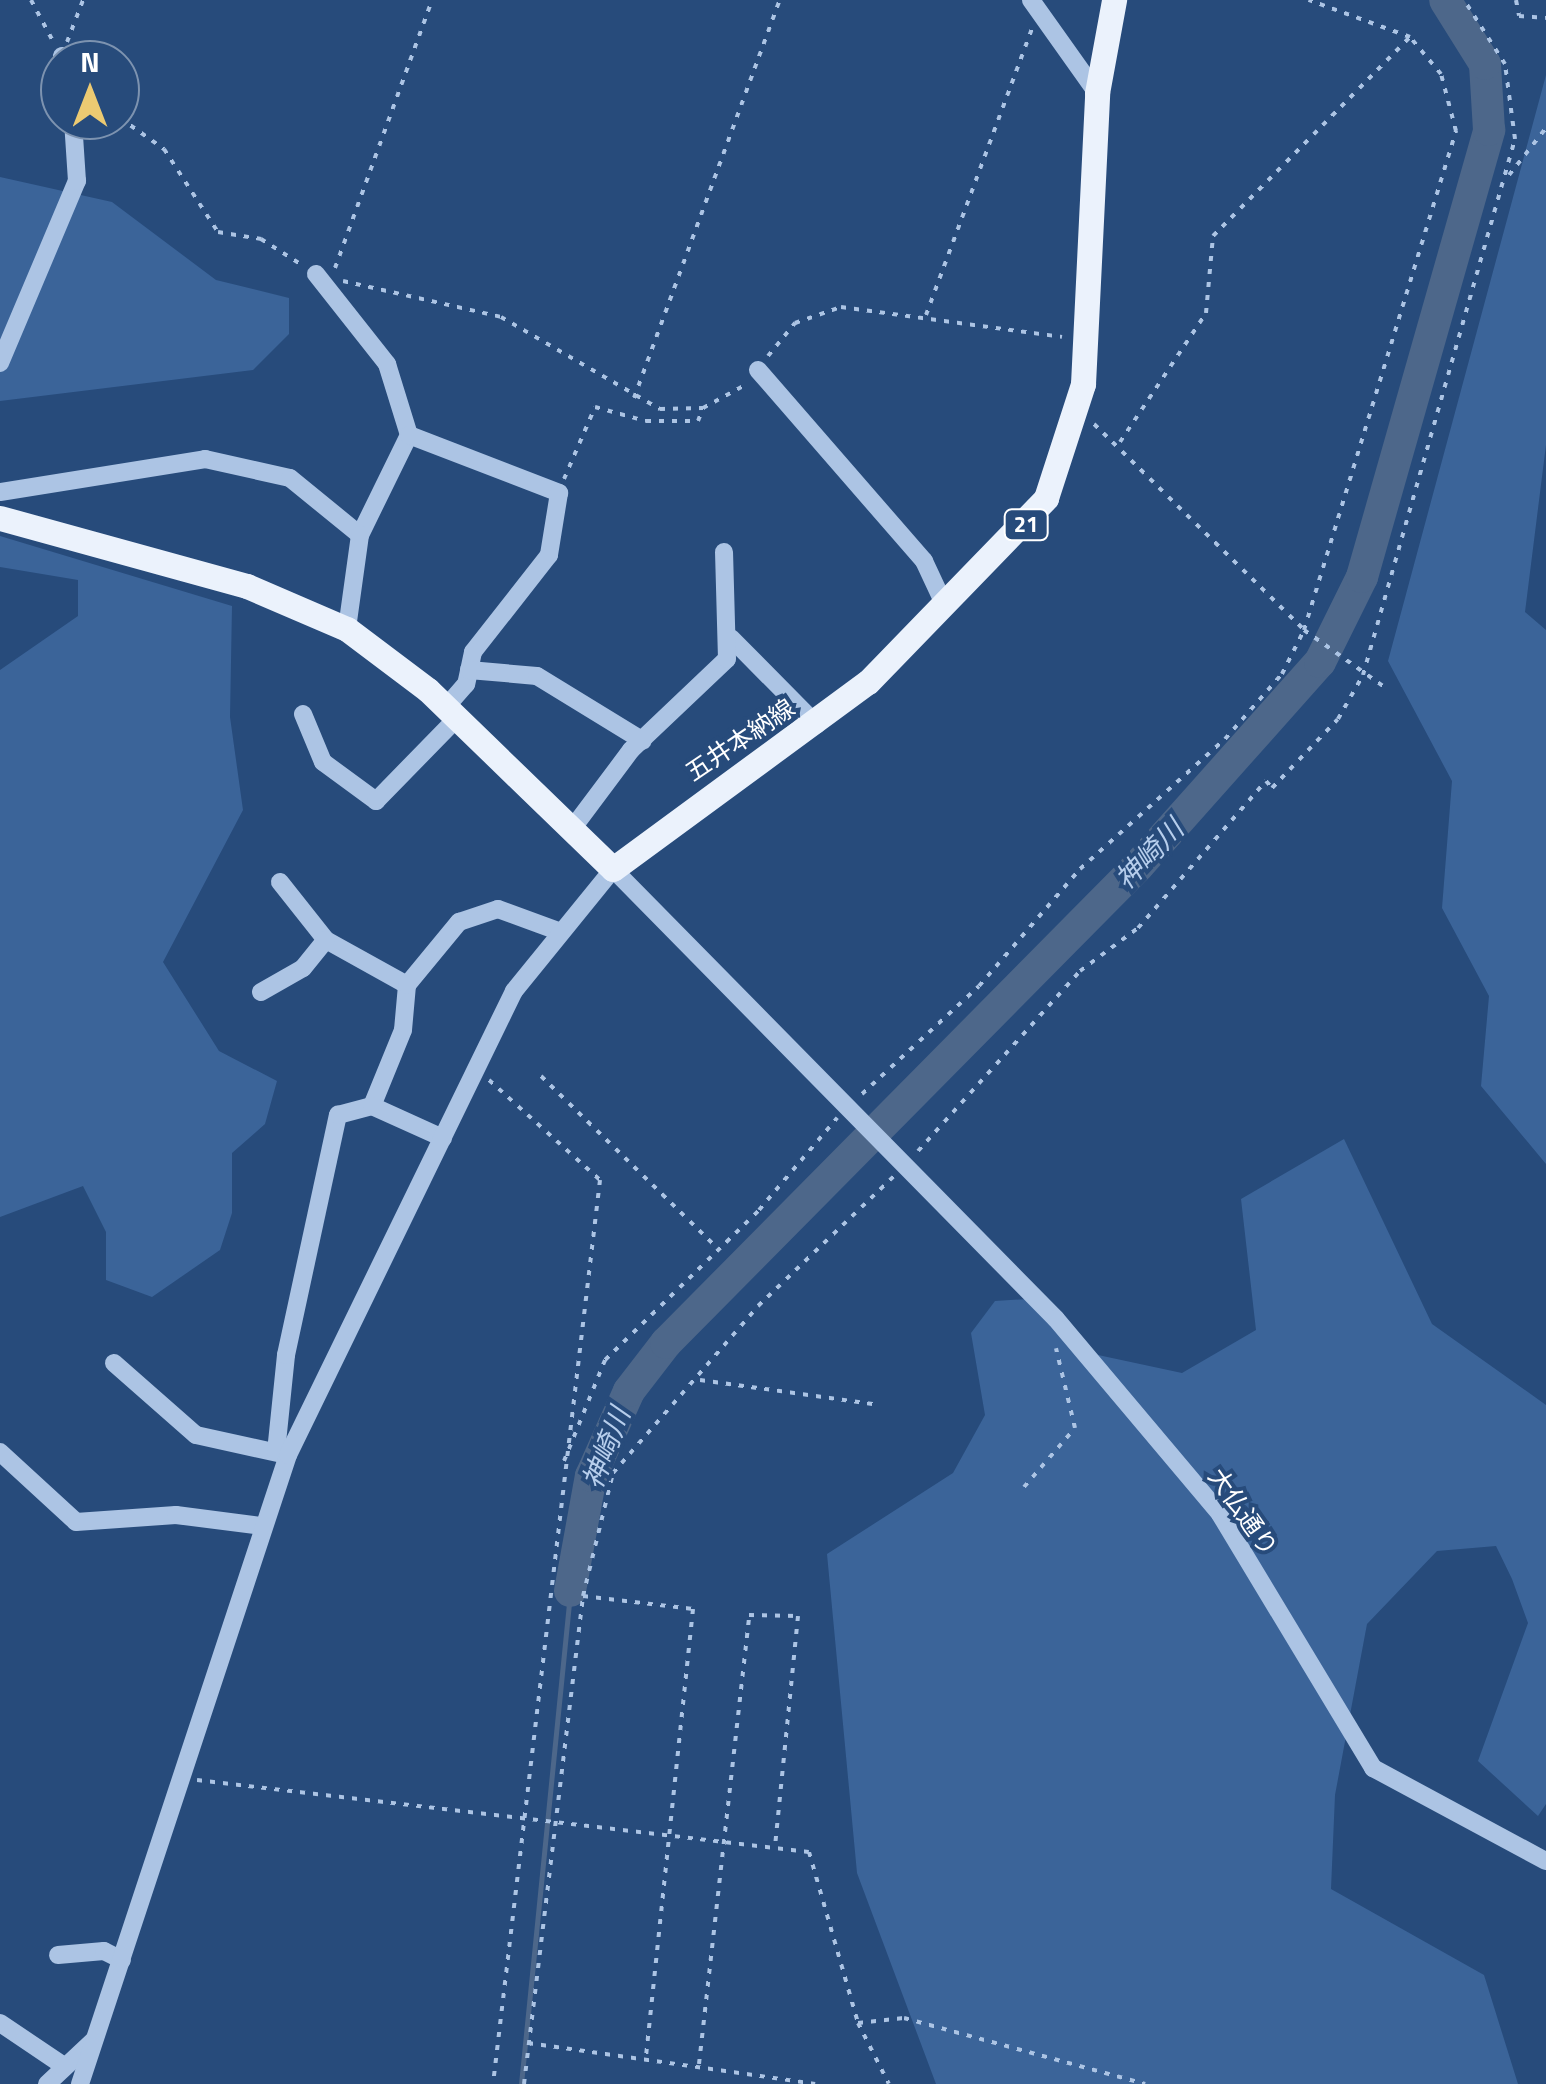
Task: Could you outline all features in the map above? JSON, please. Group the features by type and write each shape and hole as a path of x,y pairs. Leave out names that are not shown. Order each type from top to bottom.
{"main road":[{"name":"五井本納線","path":"613,870 817,725 946,606 1046,498 1076,416 1086,343 1096,93 1114,0"},
{"path":"0,518 247,586 347,629 452,712 613,870"}],"street":[{"path":"1035,5 1096,93"},
{"path":"0,363 77,180 74,140"},
{"path":"316,274 387,364 409,435 360,536 347,629"},
{"path":"758,370 924,561 946,606"},
{"path":"303,714 323,762 376,802 452,712 473,652 549,556 558,493 409,435"},
{"path":"0,492 150,462 228,461 301,485 360,536"},
{"path":"572,829 643,741 696,696 727,659 731,638 724,552"},
{"path":"731,638 817,725"},
{"path":"469,670 537,676 643,741"},
{"path":"282,1453 443,1138 474,1068 558,930 613,870"},
{"name":"大仏通り","path":"613,870 1056,1319 1220,1514 1373,1768 1546,1861"},
{"path":"280,882 326,940 407,985"},
{"path":"372,1106 403,1030 407,985 478,912 525,915 558,930"},
{"path":"261,992 303,968 326,940"},
{"path":"80,2084 182,1778 282,1453 330,1141 338,1114 372,1106 443,1138"},
{"path":"114,1363 196,1435 282,1453"},
{"path":"0,1452 76,1522 176,1515 262,1526"},
{"path":"58,1954 104,1951 122,1960"},
{"path":"0,2023 64,2066"},
{"path":"47,2084 94,2040"}],"path":[{"path":"31,0 52,40"},
{"path":"69,40 83,0"},
{"path":"432,0 332,278 501,318 660,410 704,408 744,388 815,312 926,315 1086,343"},
{"path":"634,398 780,0"},
{"path":"564,1461 606,1360 849,1106 979,986 1080,869 1225,739 1282,674 1304,630 1456,131 1440,74 1410,36 1309,0"},
{"path":"524,2084 583,1596 613,1473 654,1419 700,1380 758,1306 906,1164 1080,972 1138,928 1266,781 1272,788 1338,718 1363,676 1507,178 1511,86 1490,29 1464,0"},
{"path":"1516,0 1518,16 1546,18"},
{"path":"926,315 1035,5"},
{"path":"1120,442 1206,314 1212,236 1410,36"},
{"path":"1507,178 1546,128"},
{"path":"140,133 164,150 218,232 261,239 316,274"},
{"path":"558,493 595,407 646,421 698,421 704,408"},
{"path":"1076,416 1120,442 1304,630 1363,676 1386,688"},
{"path":"474,1068 600,1180 492,2084"},
{"path":"541,1076 717,1248"},
{"path":"1024,1487 1076,1428 1056,1319"},
{"path":"700,1380 874,1404"},
{"path":"583,1596 693,1610 646,2057"},
{"path":"699,2064 748,1615 798,1616 774,1847"},
{"path":"182,1778 810,1852 858,2023 889,2084"},
{"path":"858,2023 904,2018 1145,2084"},
{"path":"528,2044 699,2064 815,2084"}],"shaded area":[{"path":"1546,75 1546,445 1525,612 1546,630 1546,1164 1481,1086 1489,996 1442,908 1452,781 1388,661"},
{"path":"0,177 112,202 216,280 289,298 289,334 253,370 0,401"},
{"path":"0,536 232,606 230,717 243,810 163,962 219,1051 277,1081 265,1124 232,1153 232,1213 220,1250 152,1297 106,1280 106,1232 83,1186 0,1217 0,670 78,616 78,580 0,567"},
{"path":"1344,1139 1432,1324 1546,1405 1546,1804 1538,1816 1478,1761 1528,1623 1512,1579 1496,1546 1437,1551 1367,1624 1335,1795 1331,1889 1484,1975 1518,2084 936,2084 857,1873 827,1554 953,1473 985,1415 971,1333 995,1301 1028,1299 1084,1352 1182,1373 1256,1330 1241,1199"}],"waterway":[{"name":"神崎川","path":"570,1591 591,1476 629,1391 666,1343 1138,866 1320,662 1362,577 1489,130 1485,64 1445,0"},
{"path":"521,2084 570,1591"}]}
